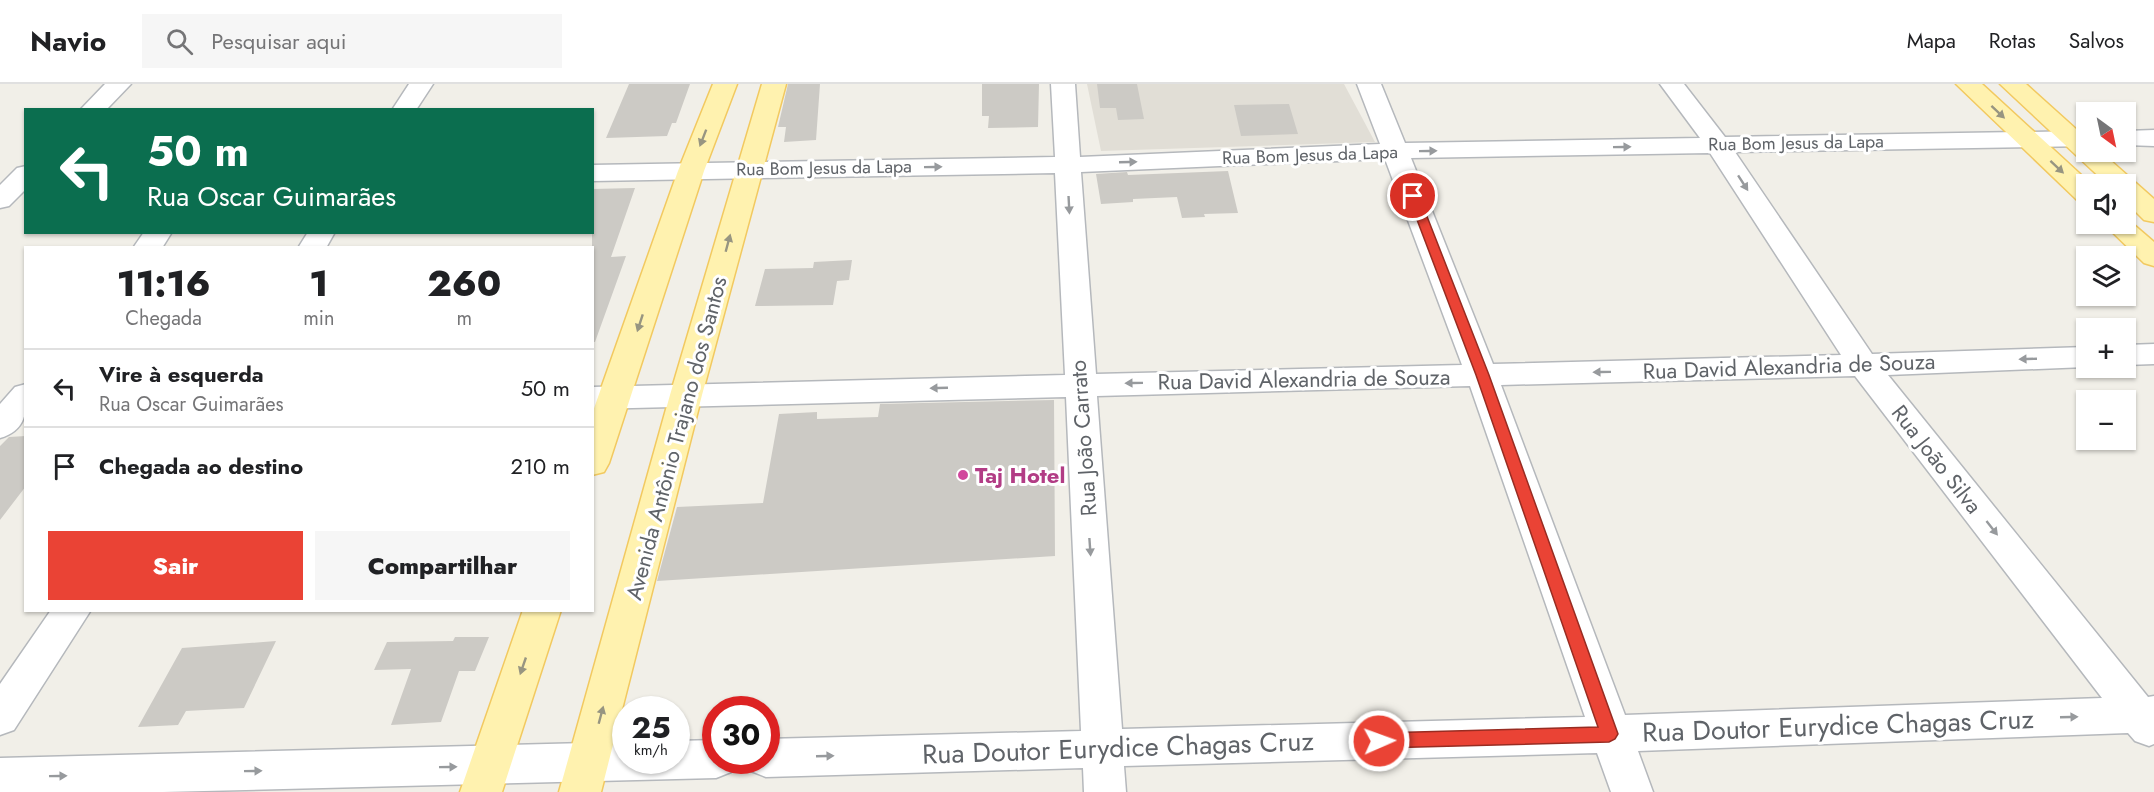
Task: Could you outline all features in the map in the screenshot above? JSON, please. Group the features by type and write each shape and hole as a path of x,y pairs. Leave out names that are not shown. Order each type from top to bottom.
{"main road":[{"path":"594,452 604,398 725,84"},
{"name":"Avenida Antônio Trajano dos Santos","path":"584,777 686,395 748,169 774,84"},
{"path":"1968,84 2076,185"},
{"path":"2012,84 2076,139"},
{"path":"2100,162 2112,174"},
{"path":"2136,197 2154,214"},
{"path":"2129,234 2154,257"},
{"path":"485,779 541,612"}],"street":[{"path":"94,108 119,84"},
{"path":"405,108 421,84"},
{"name":"Rua João Carrato","path":"1063,84 1105,792"},
{"path":"1369,84 1482,375 1609,734 1632,792"},
{"name":"Rua João Silva","path":"1672,84 1718,145 1863,365 2149,721"},
{"path":"2136,138 2154,138"},
{"name":"Rua Bom Jesus da Lapa","path":"594,173 1067,165 1396,151 2028,140 2076,144"},
{"path":"2136,355 2154,354"},
{"name":"Rua David Alexandria de Souza","path":"604,398 2076,357"},
{"path":"0,717 71,612"},
{"name":"Rua Doutor Eurydice Chagas Cruz","path":"780,758 2149,721"},
{"path":"0,777 485,779 584,777 612,772"}],"shaded area":[{"path":"1087,84 1344,84 1375,142 1101,151"}],"building":[{"path":"629,84 690,84 676,123 672,123 667,136 606,138"},
{"path":"788,84 820,84 816,140 784,142 786,127 778,127"},
{"path":"982,84 1039,84 1038,127 988,128 989,116 982,116"},
{"path":"1097,84 1137,84 1144,119 1118,120 1116,108 1100,108"},
{"path":"1289,104 1298,134 1241,136 1234,105"},
{"path":"1228,171 1238,213 1204,214 1205,217 1182,218 1177,197 1133,199 1133,202 1101,204 1096,174 1127,172 1128,175"},
{"path":"635,188 611,257 626,256 595,342 594,246 592,246 594,189"},
{"path":"852,260 849,280 837,281 833,305 755,306 765,269 813,268 814,262"},
{"name":"Taj Hotel","path":"1054,400 1055,556 657,581 677,507 763,503 779,414 817,412 817,419 878,417 880,404"},
{"path":"24,436 24,489 0,520 0,446 9,437"},
{"path":"455,637 489,637 475,671 459,671 441,722 391,725 411,669 374,670 387,642 453,641"},
{"path":"276,641 244,708 186,711 178,725 138,727 182,648"}],"place":[{"name":"Taj Hotel","path":"963,475"}],"route":[{"path":"1379,741 1609,734 1482,375 1413,196"}]}
